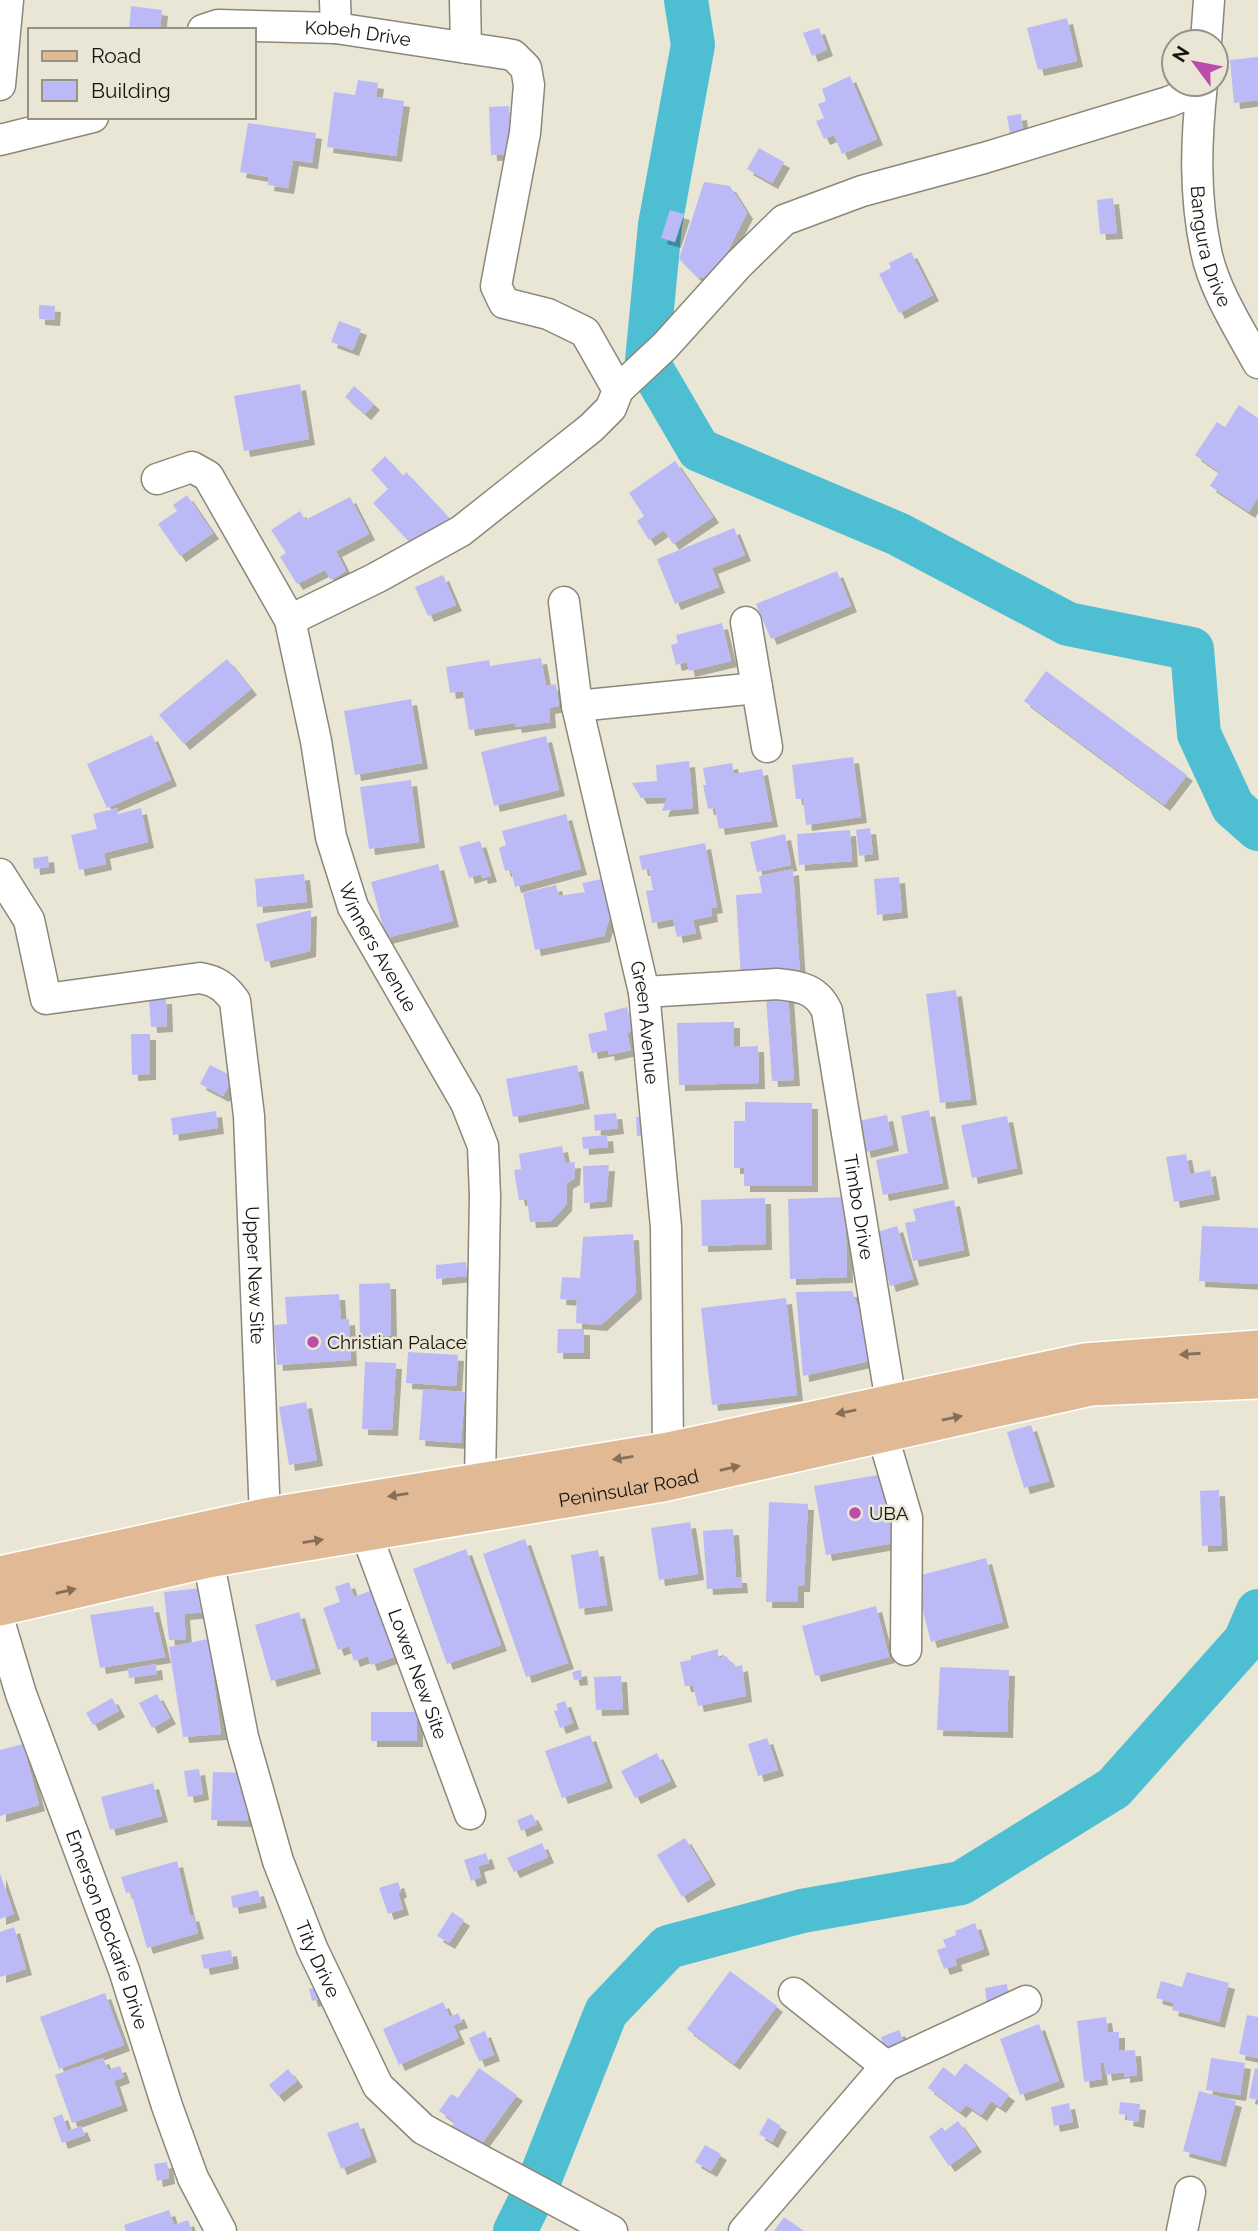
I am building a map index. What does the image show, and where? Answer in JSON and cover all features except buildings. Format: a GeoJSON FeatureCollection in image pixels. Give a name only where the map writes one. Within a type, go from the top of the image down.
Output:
{"type":"FeatureCollection","features":[{"type":"Feature","properties":{"kind":"main road","name":"Peninsular Road"},"geometry":{"type":"LineString","coordinates":[[0,1575],[482,1497],[663,1483],[1084,1362],[1258,1349]]}},
{"type":"Feature","properties":{"kind":"main road","name":"Peninsular Road"},"geometry":{"type":"LineString","coordinates":[[0,1607],[208,1559],[268,1532],[366,1533],[482,1497],[668,1451],[1091,1387],[1258,1380]]}},
{"type":"Feature","properties":{"kind":"street"},"geometry":{"type":"LineString","coordinates":[[0,85],[8,0]]}},
{"type":"Feature","properties":{"kind":"street"},"geometry":{"type":"LineString","coordinates":[[465,0],[466,48]]}},
{"type":"Feature","properties":{"kind":"street"},"geometry":{"type":"LineString","coordinates":[[1207,28],[1209,0]]}},
{"type":"Feature","properties":{"kind":"street","name":"Kobeh Drive"},"geometry":{"type":"LineString","coordinates":[[209,28],[336,14],[466,48],[513,55],[526,68],[529,85],[526,133],[496,286],[505,303],[548,314],[585,332],[626,383]]}},
{"type":"Feature","properties":{"kind":"street"},"geometry":{"type":"LineString","coordinates":[[290,620],[376,578],[461,531],[591,428],[611,408],[626,383],[665,346],[739,264],[784,220],[862,191],[984,158],[1173,98]]}},
{"type":"Feature","properties":{"kind":"street","name":"Bangura Drive"},"geometry":{"type":"LineString","coordinates":[[1200,98],[1196,180],[1206,253],[1225,301],[1258,363]]}},
{"type":"Feature","properties":{"kind":"street"},"geometry":{"type":"LineString","coordinates":[[0,140],[85,119]]}},
{"type":"Feature","properties":{"kind":"street","name":"Winners Avenue"},"geometry":{"type":"LineString","coordinates":[[157,479],[192,467],[208,476],[290,620],[316,741],[331,837],[353,906],[466,1103],[483,1146],[485,1196],[482,1497]]}},
{"type":"Feature","properties":{"kind":"street","name":"Green Avenue"},"geometry":{"type":"LineString","coordinates":[[565,602],[577,706],[644,992],[666,1227],[668,1451]]}},
{"type":"Feature","properties":{"kind":"street"},"geometry":{"type":"LineString","coordinates":[[746,622],[767,747]]}},
{"type":"Feature","properties":{"kind":"street"},"geometry":{"type":"LineString","coordinates":[[577,706],[757,688]]}},
{"type":"Feature","properties":{"kind":"street","name":"Upper New Site"},"geometry":{"type":"LineString","coordinates":[[0,874],[29,920],[46,999],[201,978],[225,987],[234,1001],[249,1116],[268,1532]]}},
{"type":"Feature","properties":{"kind":"street","name":"Timbo Drive"},"geometry":{"type":"LineString","coordinates":[[644,992],[798,985],[821,999],[827,1011],[887,1418],[907,1518],[906,1650]]}},
{"type":"Feature","properties":{"kind":"street","name":"Lower New Site"},"geometry":{"type":"LineString","coordinates":[[366,1533],[470,1814]]}},
{"type":"Feature","properties":{"kind":"street","name":"Tity Drive"},"geometry":{"type":"LineString","coordinates":[[208,1559],[243,1737],[278,1861],[312,1948],[378,2086],[423,2129],[612,2231]]}},
{"type":"Feature","properties":{"kind":"street","name":"Emerson Bockarie Drive"},"geometry":{"type":"LineString","coordinates":[[0,1624],[21,1694],[124,1970],[193,2178],[221,2231]]}},
{"type":"Feature","properties":{"kind":"street"},"geometry":{"type":"LineString","coordinates":[[794,1993],[886,2066]]}},
{"type":"Feature","properties":{"kind":"street"},"geometry":{"type":"LineString","coordinates":[[744,2231],[886,2066],[1026,2001]]}},
{"type":"Feature","properties":{"kind":"street"},"geometry":{"type":"LineString","coordinates":[[1182,2231],[1190,2192]]}},
{"type":"Feature","properties":{"kind":"waterway"},"geometry":{"type":"LineString","coordinates":[[686,0],[693,45],[660,225],[647,361],[699,450],[898,534],[1068,624],[1192,649],[1199,734],[1233,807],[1258,829]]}},
{"type":"Feature","properties":{"kind":"waterway"},"geometry":{"type":"LineString","coordinates":[[515,2231],[536,2189],[606,2012],[668,1947],[802,1911],[961,1883],[1114,1788],[1245,1641],[1258,1611]]}},
{"type":"Feature","properties":{"kind":"place","name":"Christian Palace"},"geometry":{"type":"Point","coordinates":[313,1342]}},
{"type":"Feature","properties":{"kind":"place","name":"UBA"},"geometry":{"type":"Point","coordinates":[855,1513]}}]}
